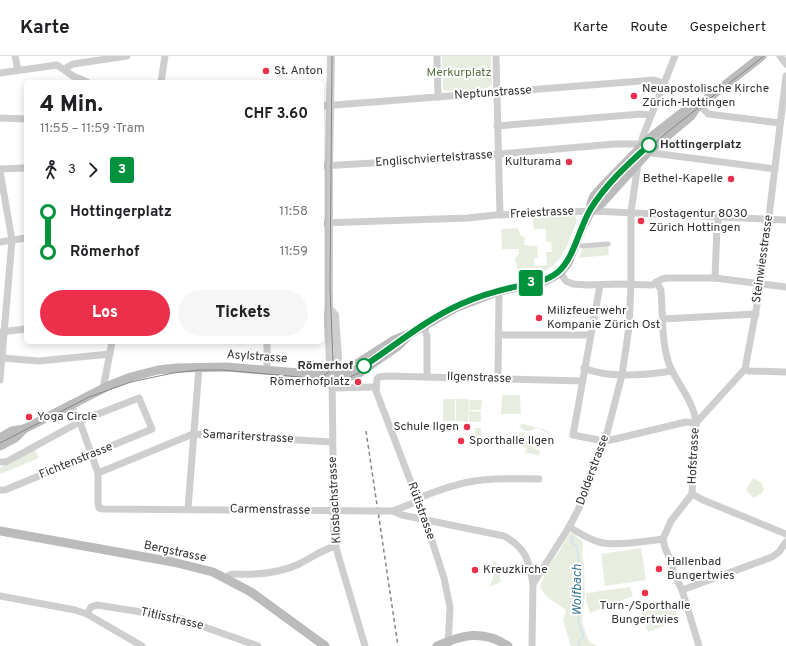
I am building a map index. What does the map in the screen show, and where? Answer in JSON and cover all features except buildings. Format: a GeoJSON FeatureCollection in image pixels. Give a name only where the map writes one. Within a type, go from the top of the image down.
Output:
{"type":"FeatureCollection","features":[{"type":"Feature","properties":{"kind":"main road"},"geometry":{"type":"LineString","coordinates":[[560,273],[568,262],[582,228],[591,211],[602,203],[650,150],[691,116],[699,106],[762,56]]}},
{"type":"Feature","properties":{"kind":"main road"},"geometry":{"type":"LineString","coordinates":[[591,211],[591,203],[594,196],[641,145],[683,112],[699,106]]}},
{"type":"Feature","properties":{"kind":"main road","name":"Asylstrasse"},"geometry":{"type":"LineString","coordinates":[[0,438],[12,432],[24,429],[70,404],[116,382],[144,374],[175,368],[227,367],[332,375],[356,365],[394,340],[410,334],[455,308],[499,291],[545,281],[560,273]]}},
{"type":"Feature","properties":{"kind":"main road","name":"Asylstrasse"},"geometry":{"type":"LineString","coordinates":[[0,446],[15,438],[24,429]]}},
{"type":"Feature","properties":{"kind":"main road","name":"Bergstrasse"},"geometry":{"type":"LineString","coordinates":[[0,531],[173,562],[203,569],[227,579],[258,597],[322,645]]}},
{"type":"Feature","properties":{"kind":"main road"},"geometry":{"type":"LineString","coordinates":[[437,646],[465,636],[474,635],[495,639],[508,646]]}},
{"type":"Feature","properties":{"kind":"street"},"geometry":{"type":"LineString","coordinates":[[15,56],[18,70]]}},
{"type":"Feature","properties":{"kind":"street"},"geometry":{"type":"LineString","coordinates":[[64,69],[73,64],[127,56]]}},
{"type":"Feature","properties":{"kind":"street"},"geometry":{"type":"LineString","coordinates":[[161,80],[165,56]]}},
{"type":"Feature","properties":{"kind":"street","name":"Klosbachstrasse"},"geometry":{"type":"LineString","coordinates":[[331,56],[326,106],[325,223],[329,308],[329,350],[332,375],[334,537],[365,646]]}},
{"type":"Feature","properties":{"kind":"street"},"geometry":{"type":"LineString","coordinates":[[437,56],[438,97]]}},
{"type":"Feature","properties":{"kind":"street"},"geometry":{"type":"LineString","coordinates":[[496,56],[500,215]]}},
{"type":"Feature","properties":{"kind":"street","name":"Dolderstrasse"},"geometry":{"type":"LineString","coordinates":[[533,584],[569,527],[588,488],[604,441],[622,375],[630,327],[631,212],[638,162],[641,145],[651,115],[674,56]]}},
{"type":"Feature","properties":{"kind":"street"},"geometry":{"type":"LineString","coordinates":[[780,56],[786,64]]}},
{"type":"Feature","properties":{"kind":"street"},"geometry":{"type":"LineString","coordinates":[[0,73],[57,65],[71,75],[82,80]]}},
{"type":"Feature","properties":{"kind":"street","name":"Steinwiesstrasse"},"geometry":{"type":"LineString","coordinates":[[745,369],[761,283],[782,121],[786,76]]}},
{"type":"Feature","properties":{"kind":"street","name":"Neptunstrasse"},"geometry":{"type":"LineString","coordinates":[[326,106],[654,80],[664,83]]}},
{"type":"Feature","properties":{"kind":"street"},"geometry":{"type":"LineString","coordinates":[[699,106],[708,114],[782,121]]}},
{"type":"Feature","properties":{"kind":"street"},"geometry":{"type":"LineString","coordinates":[[497,126],[641,114],[651,115]]}},
{"type":"Feature","properties":{"kind":"street"},"geometry":{"type":"LineString","coordinates":[[0,118],[24,119]]}},
{"type":"Feature","properties":{"kind":"street","name":"Englischviertelstrasse"},"geometry":{"type":"LineString","coordinates":[[325,166],[615,144],[641,145]]}},
{"type":"Feature","properties":{"kind":"street"},"geometry":{"type":"LineString","coordinates":[[650,150],[652,153],[775,169]]}},
{"type":"Feature","properties":{"kind":"street"},"geometry":{"type":"LineString","coordinates":[[0,380],[3,307],[12,240],[0,170],[24,168]]}},
{"type":"Feature","properties":{"kind":"street","name":"Freiestrasse"},"geometry":{"type":"LineString","coordinates":[[325,223],[468,218],[591,211],[620,211],[786,220]]}},
{"type":"Feature","properties":{"kind":"street"},"geometry":{"type":"LineString","coordinates":[[714,278],[719,216]]}},
{"type":"Feature","properties":{"kind":"street"},"geometry":{"type":"LineString","coordinates":[[0,242],[24,238]]}},
{"type":"Feature","properties":{"kind":"street"},"geometry":{"type":"LineString","coordinates":[[582,246],[608,244]]}},
{"type":"Feature","properties":{"kind":"street"},"geometry":{"type":"LineString","coordinates":[[560,273],[566,281],[573,284],[652,285],[662,279],[669,278],[714,278],[786,287]]}},
{"type":"Feature","properties":{"kind":"street","name":"Hofstrasse"},"geometry":{"type":"LineString","coordinates":[[656,282],[661,290],[665,349],[672,370],[695,412],[696,423],[692,494],[671,521],[663,539]]}},
{"type":"Feature","properties":{"kind":"street"},"geometry":{"type":"LineString","coordinates":[[600,285],[573,434],[575,436],[604,441],[615,440],[686,422],[696,423],[745,369],[786,372]]}},
{"type":"Feature","properties":{"kind":"street"},"geometry":{"type":"LineString","coordinates":[[498,379],[499,291]]}},
{"type":"Feature","properties":{"kind":"street"},"geometry":{"type":"LineString","coordinates":[[662,320],[756,314]]}},
{"type":"Feature","properties":{"kind":"street"},"geometry":{"type":"LineString","coordinates":[[424,325],[427,337],[427,377]]}},
{"type":"Feature","properties":{"kind":"street"},"geometry":{"type":"LineString","coordinates":[[2,332],[24,329]]}},
{"type":"Feature","properties":{"kind":"street"},"geometry":{"type":"LineString","coordinates":[[498,335],[590,335]]}},
{"type":"Feature","properties":{"kind":"street"},"geometry":{"type":"LineString","coordinates":[[103,389],[112,344]]}},
{"type":"Feature","properties":{"kind":"street"},"geometry":{"type":"LineString","coordinates":[[267,344],[267,369]]}},
{"type":"Feature","properties":{"kind":"street"},"geometry":{"type":"LineString","coordinates":[[2,358],[39,361],[110,354]]}},
{"type":"Feature","properties":{"kind":"street"},"geometry":{"type":"LineString","coordinates":[[188,509],[199,367]]}},
{"type":"Feature","properties":{"kind":"street"},"geometry":{"type":"LineString","coordinates":[[584,368],[622,375],[672,370]]}},
{"type":"Feature","properties":{"kind":"street","name":"Ilgenstrasse"},"geometry":{"type":"LineString","coordinates":[[377,379],[379,377],[388,376],[582,381]]}},
{"type":"Feature","properties":{"kind":"street","name":"Rütistrasse"},"geometry":{"type":"LineString","coordinates":[[377,379],[376,387],[425,519],[442,570],[448,594],[450,618],[448,643]]}},
{"type":"Feature","properties":{"kind":"street"},"geometry":{"type":"LineString","coordinates":[[332,388],[376,387]]}},
{"type":"Feature","properties":{"kind":"street","name":"Fichtenstrasse"},"geometry":{"type":"LineString","coordinates":[[0,490],[5,490],[150,430],[139,398],[97,414],[79,423]]}},
{"type":"Feature","properties":{"kind":"street"},"geometry":{"type":"LineString","coordinates":[[70,404],[92,454],[98,473]]}},
{"type":"Feature","properties":{"kind":"street"},"geometry":{"type":"LineString","coordinates":[[0,462],[6,462],[79,423]]}},
{"type":"Feature","properties":{"kind":"street","name":"Samariterstrasse"},"geometry":{"type":"LineString","coordinates":[[98,473],[193,434],[332,442]]}},
{"type":"Feature","properties":{"kind":"street","name":"Carmenstrasse"},"geometry":{"type":"LineString","coordinates":[[98,473],[98,503],[99,508],[104,509],[393,511],[402,515],[494,533],[504,536],[520,547],[528,559],[533,584]]}},
{"type":"Feature","properties":{"kind":"street"},"geometry":{"type":"LineString","coordinates":[[393,511],[438,490],[467,482],[482,480],[539,479]]}},
{"type":"Feature","properties":{"kind":"street"},"geometry":{"type":"LineString","coordinates":[[692,494],[703,500],[786,534]]}},
{"type":"Feature","properties":{"kind":"street"},"geometry":{"type":"LineString","coordinates":[[569,527],[592,540],[604,543],[617,544],[663,539],[665,548],[673,566],[673,572],[682,590],[699,645]]}},
{"type":"Feature","properties":{"kind":"street"},"geometry":{"type":"LineString","coordinates":[[682,590],[772,557],[779,552],[786,542]]}},
{"type":"Feature","properties":{"kind":"street"},"geometry":{"type":"LineString","coordinates":[[227,579],[229,574],[249,574],[281,570],[297,565],[336,546]]}},
{"type":"Feature","properties":{"kind":"street"},"geometry":{"type":"LineString","coordinates":[[532,646],[533,584]]}},
{"type":"Feature","properties":{"kind":"street"},"geometry":{"type":"LineString","coordinates":[[0,596],[75,610],[87,614],[142,646]]}},
{"type":"Feature","properties":{"kind":"street","name":"Titlisstrasse"},"geometry":{"type":"LineString","coordinates":[[87,614],[91,607],[97,605],[163,615],[192,622],[258,646]]}},
{"type":"Feature","properties":{"kind":"green space","name":"Merkurplatz"},"geometry":{"type":"Polygon","coordinates":[[[442,56],[491,56],[492,84],[488,88],[447,91],[443,89],[442,56]]]}},
{"type":"Feature","properties":{"kind":"green space"},"geometry":{"type":"Polygon","coordinates":[[[575,216],[577,221],[569,241],[561,257],[555,264],[539,274],[527,277],[523,275],[519,276],[515,258],[519,254],[519,249],[502,249],[501,229],[518,228],[521,236],[525,237],[524,245],[537,246],[538,258],[534,258],[535,266],[547,265],[546,252],[552,252],[551,242],[546,242],[546,229],[534,229],[532,217],[575,216]]]}},
{"type":"Feature","properties":{"kind":"green space"},"geometry":{"type":"Polygon","coordinates":[[[608,245],[609,255],[579,258],[583,247],[608,245]]]}},
{"type":"Feature","properties":{"kind":"green space"},"geometry":{"type":"Polygon","coordinates":[[[502,395],[520,395],[521,414],[501,414],[502,395]]]}},
{"type":"Feature","properties":{"kind":"green space"},"geometry":{"type":"Polygon","coordinates":[[[443,399],[455,399],[455,421],[443,421],[443,399]]]}},
{"type":"Feature","properties":{"kind":"green space"},"geometry":{"type":"Polygon","coordinates":[[[456,399],[469,399],[468,422],[456,421],[456,399]]]}},
{"type":"Feature","properties":{"kind":"green space"},"geometry":{"type":"Polygon","coordinates":[[[470,400],[482,400],[481,410],[469,410],[470,400]]]}},
{"type":"Feature","properties":{"kind":"green space"},"geometry":{"type":"Polygon","coordinates":[[[469,411],[481,412],[481,422],[469,422],[469,411]]]}},
{"type":"Feature","properties":{"kind":"green space"},"geometry":{"type":"Polygon","coordinates":[[[523,424],[549,431],[548,433],[536,428],[526,431],[521,428],[520,425],[523,424]]]}},
{"type":"Feature","properties":{"kind":"green space"},"geometry":{"type":"Polygon","coordinates":[[[475,428],[481,428],[481,440],[475,440],[475,428]]]}},
{"type":"Feature","properties":{"kind":"green space"},"geometry":{"type":"Polygon","coordinates":[[[522,432],[525,434],[521,440],[517,440],[516,443],[512,442],[515,434],[522,432]]]}},
{"type":"Feature","properties":{"kind":"green space"},"geometry":{"type":"Polygon","coordinates":[[[524,441],[534,441],[532,447],[540,451],[540,454],[527,453],[524,455],[527,449],[522,446],[524,441]]]}},
{"type":"Feature","properties":{"kind":"green space"},"geometry":{"type":"Polygon","coordinates":[[[35,449],[39,458],[0,474],[0,468],[35,449]]]}},
{"type":"Feature","properties":{"kind":"green space"},"geometry":{"type":"Polygon","coordinates":[[[753,478],[762,483],[764,490],[761,494],[753,498],[746,490],[753,478]]]}},
{"type":"Feature","properties":{"kind":"green space"},"geometry":{"type":"Polygon","coordinates":[[[572,533],[583,542],[582,553],[585,594],[582,622],[589,642],[597,646],[571,646],[563,621],[566,610],[548,598],[540,588],[546,570],[559,552],[569,534],[572,533]]]}},
{"type":"Feature","properties":{"kind":"green space"},"geometry":{"type":"Polygon","coordinates":[[[641,548],[646,580],[605,586],[601,554],[641,548]]]}},
{"type":"Feature","properties":{"kind":"green space"},"geometry":{"type":"Polygon","coordinates":[[[493,560],[496,562],[501,582],[489,587],[493,579],[493,560]]]}},
{"type":"Feature","properties":{"kind":"green space"},"geometry":{"type":"Polygon","coordinates":[[[630,587],[633,596],[590,613],[586,601],[586,593],[630,587]]]}},
{"type":"Feature","properties":{"kind":"green space"},"geometry":{"type":"Polygon","coordinates":[[[672,602],[679,620],[648,632],[641,612],[672,602]]]}},
{"type":"Feature","properties":{"kind":"waterway","name":"Wolfbach"},"geometry":{"type":"LineString","coordinates":[[572,536],[571,542],[577,546],[579,567],[577,595],[580,607],[578,622],[583,633],[583,638],[578,642],[580,646]]}},
{"type":"Feature","properties":{"kind":"tram line"},"geometry":{"type":"LineString","coordinates":[[317,378],[328,373],[333,362],[330,287],[332,56]]}},
{"type":"Feature","properties":{"kind":"tram line"},"geometry":{"type":"LineString","coordinates":[[0,443],[89,397],[131,382],[173,373],[199,370],[223,370],[332,380],[348,378],[361,372],[432,323],[462,307],[488,296],[545,283],[556,277],[564,270],[571,260],[592,211],[614,182],[665,134],[764,56]]}},
{"type":"Feature","properties":{"kind":"tram line","name":"3"},"geometry":{"type":"LineString","coordinates":[[364,366],[433,318],[461,304],[511,287],[541,281],[555,275],[563,268],[568,260],[583,222],[596,201],[612,181],[649,145]]}},
{"type":"Feature","properties":{"kind":"railway"},"geometry":{"type":"LineString","coordinates":[[366,431],[398,646]]}},
{"type":"Feature","properties":{"kind":"place","name":"St. Anton"},"geometry":{"type":"Point","coordinates":[266,71]}},
{"type":"Feature","properties":{"kind":"place","name":"Neuapostolische Kirche Zürich-Hottingen"},"geometry":{"type":"Point","coordinates":[634,96]}},
{"type":"Feature","properties":{"kind":"place","name":"Hottingerplatz"},"geometry":{"type":"Point","coordinates":[649,145]}},
{"type":"Feature","properties":{"kind":"place","name":"Kulturama"},"geometry":{"type":"Point","coordinates":[569,162]}},
{"type":"Feature","properties":{"kind":"place","name":"Bethel-Kapelle"},"geometry":{"type":"Point","coordinates":[731,179]}},
{"type":"Feature","properties":{"kind":"place","name":"Postagentur 8030 Zürich Hottingen"},"geometry":{"type":"Point","coordinates":[641,221]}},
{"type":"Feature","properties":{"kind":"place","name":"Milizfeuerwehr Kompanie Zürich Ost"},"geometry":{"type":"Point","coordinates":[539,318]}},
{"type":"Feature","properties":{"kind":"place","name":"Römerhof"},"geometry":{"type":"Point","coordinates":[364,366]}},
{"type":"Feature","properties":{"kind":"place","name":"Römerhofplatz"},"geometry":{"type":"Point","coordinates":[358,382]}},
{"type":"Feature","properties":{"kind":"place","name":"Yoga Circle"},"geometry":{"type":"Point","coordinates":[29,417]}},
{"type":"Feature","properties":{"kind":"place","name":"Schule Ilgen"},"geometry":{"type":"Point","coordinates":[467,427]}},
{"type":"Feature","properties":{"kind":"place","name":"Sporthalle Ilgen"},"geometry":{"type":"Point","coordinates":[461,441]}},
{"type":"Feature","properties":{"kind":"place","name":"Hallenbad Bungertwies"},"geometry":{"type":"Point","coordinates":[659,569]}},
{"type":"Feature","properties":{"kind":"place","name":"Kreuzkirche"},"geometry":{"type":"Point","coordinates":[475,570]}},
{"type":"Feature","properties":{"kind":"place","name":"Turn-/Sporthalle Bungertwies"},"geometry":{"type":"Point","coordinates":[645,593]}}]}
